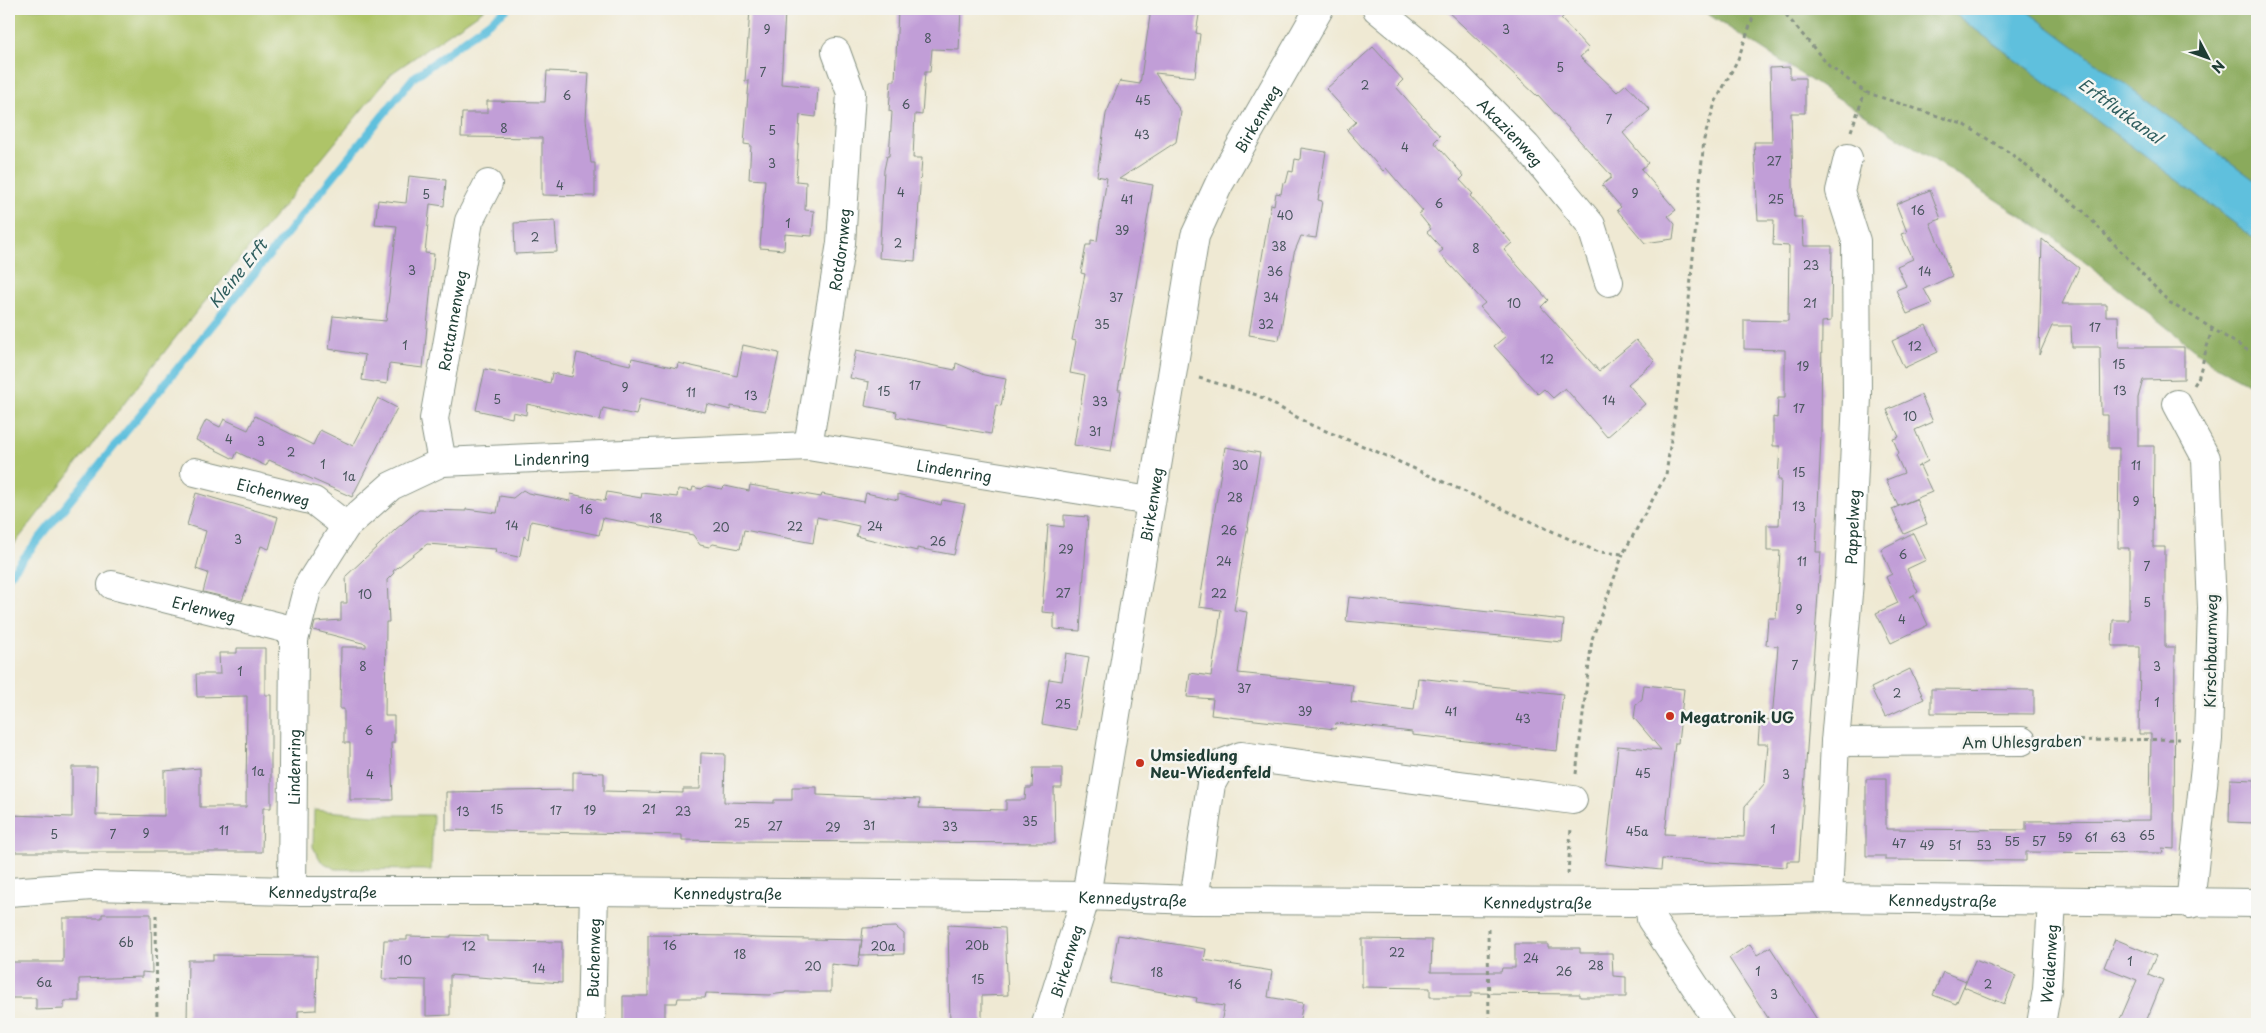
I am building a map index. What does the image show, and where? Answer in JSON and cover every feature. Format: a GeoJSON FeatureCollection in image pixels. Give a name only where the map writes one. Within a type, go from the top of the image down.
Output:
{"type":"FeatureCollection","features":[{"type":"Feature","properties":{"kind":"street","name":"Birkenweg"},"geometry":{"type":"LineString","coordinates":[[1046,1024],[1086,896],[1195,236],[1219,184],[1319,9]]}},
{"type":"Feature","properties":{"kind":"street","name":"Akazienweg"},"geometry":{"type":"LineString","coordinates":[[1377,9],[1452,71],[1526,146],[1592,225],[1609,282]]}},
{"type":"Feature","properties":{"kind":"street","name":"Rotdornweg"},"geometry":{"type":"LineString","coordinates":[[808,446],[841,243],[851,93],[836,52]]}},
{"type":"Feature","properties":{"kind":"street","name":"Pappelweg"},"geometry":{"type":"LineString","coordinates":[[1828,898],[1835,742],[1849,582],[1857,397],[1856,241],[1840,191],[1848,158]]}},
{"type":"Feature","properties":{"kind":"street","name":"Rottannenweg"},"geometry":{"type":"LineString","coordinates":[[442,462],[434,419],[469,221],[488,184]]}},
{"type":"Feature","properties":{"kind":"street","name":"Kirschbaumweg"},"geometry":{"type":"LineString","coordinates":[[2178,404],[2206,458],[2212,608],[2208,739],[2190,904]]}},
{"type":"Feature","properties":{"kind":"street","name":"Lindenring"},"geometry":{"type":"LineString","coordinates":[[292,891],[294,640],[308,586],[346,526],[391,486],[442,462],[808,446],[1150,501]]}},
{"type":"Feature","properties":{"kind":"street","name":"Eichenweg"},"geometry":{"type":"LineString","coordinates":[[195,472],[314,501],[346,526]]}},
{"type":"Feature","properties":{"kind":"street","name":"Erlenweg"},"geometry":{"type":"LineString","coordinates":[[112,585],[296,631]]}},
{"type":"Feature","properties":{"kind":"street","name":"Am Uhlesgraben"},"geometry":{"type":"LineString","coordinates":[[1835,742],[2022,742]]}},
{"type":"Feature","properties":{"kind":"street"},"geometry":{"type":"LineString","coordinates":[[1194,900],[1211,784],[1224,763],[1241,756],[1573,800]]}},
{"type":"Feature","properties":{"kind":"street","name":"Kennedystraße"},"geometry":{"type":"LineString","coordinates":[[9,892],[92,886],[292,891],[594,891],[1086,896],[1194,900],[1650,902],[1828,898],[2190,904],[2257,903]]}},
{"type":"Feature","properties":{"kind":"street","name":"Buchenweg"},"geometry":{"type":"LineString","coordinates":[[591,1024],[594,891]]}},
{"type":"Feature","properties":{"kind":"street","name":"Weidenweg"},"geometry":{"type":"LineString","coordinates":[[2041,1024],[2047,990],[2052,901]]}},
{"type":"Feature","properties":{"kind":"street"},"geometry":{"type":"LineString","coordinates":[[1650,902],[1651,919],[1720,1024]]}},
{"type":"Feature","properties":{"kind":"path"},"geometry":{"type":"LineString","coordinates":[[1566,901],[1573,800],[1592,640],[1623,554],[1666,475],[1686,332],[1704,139],[1715,103],[1738,59],[1756,9]]}},
{"type":"Feature","properties":{"kind":"path"},"geometry":{"type":"LineString","coordinates":[[1781,9],[1829,66],[1865,92],[1965,125],[2010,153],[2083,211],[2169,302],[2257,356]]}},
{"type":"Feature","properties":{"kind":"path"},"geometry":{"type":"LineString","coordinates":[[1848,158],[1851,130],[1865,92]]}},
{"type":"Feature","properties":{"kind":"path"},"geometry":{"type":"LineString","coordinates":[[2198,379],[2212,329]]}},
{"type":"Feature","properties":{"kind":"path"},"geometry":{"type":"LineString","coordinates":[[1171,376],[1198,378],[1258,395],[1311,425],[1373,450],[1598,552],[1623,554]]}},
{"type":"Feature","properties":{"kind":"path","name":"Am Uhlesgraben"},"geometry":{"type":"LineString","coordinates":[[2022,742],[2208,739]]}},
{"type":"Feature","properties":{"kind":"path"},"geometry":{"type":"LineString","coordinates":[[156,888],[157,1024]]}},
{"type":"Feature","properties":{"kind":"path"},"geometry":{"type":"LineString","coordinates":[[1487,901],[1489,1024]]}},
{"type":"Feature","properties":{"kind":"green space"},"geometry":{"type":"Polygon","coordinates":[[[9,9],[485,9],[392,73],[180,332],[9,551],[9,9]]]}},
{"type":"Feature","properties":{"kind":"green space"},"geometry":{"type":"Polygon","coordinates":[[[1700,9],[1948,9],[2257,240],[2257,388],[2214,365],[2052,236],[1700,9]]]}},
{"type":"Feature","properties":{"kind":"green space"},"geometry":{"type":"Polygon","coordinates":[[[2024,9],[2257,9],[2257,182],[2024,9]]]}},
{"type":"Feature","properties":{"kind":"green space"},"geometry":{"type":"Polygon","coordinates":[[[314,810],[374,815],[433,815],[431,870],[335,869],[321,861],[313,847],[314,810]]]}},
{"type":"Feature","properties":{"kind":"water","name":"Erftflutkanal"},"geometry":{"type":"Polygon","coordinates":[[[1948,9],[2024,9],[2257,182],[2257,240],[1948,9]]]}},
{"type":"Feature","properties":{"kind":"building"},"geometry":{"type":"Polygon","coordinates":[[[750,9],[774,9],[774,11],[785,12],[781,84],[818,87],[816,117],[800,115],[796,181],[806,182],[805,210],[814,211],[812,236],[785,234],[784,250],[760,248],[765,180],[749,179],[751,145],[744,144],[749,81],[745,81],[750,9]]]}},
{"type":"Feature","properties":{"kind":"building"},"geometry":{"type":"Polygon","coordinates":[[[898,9],[961,9],[959,50],[932,49],[930,72],[925,72],[922,115],[915,114],[913,158],[922,158],[915,261],[879,258],[884,170],[887,156],[889,156],[892,112],[889,111],[891,81],[895,81],[898,9]]]}},
{"type":"Feature","properties":{"kind":"building"},"geometry":{"type":"Polygon","coordinates":[[[1151,9],[1200,9],[1196,33],[1200,34],[1195,77],[1155,73],[1181,112],[1176,142],[1119,179],[1153,185],[1118,390],[1121,390],[1111,451],[1074,445],[1085,376],[1070,373],[1076,341],[1072,340],[1085,274],[1081,273],[1086,245],[1091,245],[1091,240],[1097,241],[1107,178],[1097,176],[1106,114],[1120,81],[1140,84],[1151,9]]]}},
{"type":"Feature","properties":{"kind":"building"},"geometry":{"type":"Polygon","coordinates":[[[1445,9],[1570,9],[1561,19],[1589,49],[1580,57],[1617,92],[1626,84],[1650,110],[1623,133],[1648,163],[1641,169],[1676,210],[1668,216],[1675,224],[1673,239],[1645,243],[1617,210],[1621,207],[1602,185],[1611,178],[1611,175],[1538,95],[1445,9]]]}},
{"type":"Feature","properties":{"kind":"building"},"geometry":{"type":"Polygon","coordinates":[[[1373,47],[1403,80],[1396,87],[1440,136],[1434,142],[1464,176],[1460,180],[1473,194],[1470,196],[1512,243],[1504,250],[1548,300],[1541,307],[1599,371],[1636,340],[1655,361],[1628,384],[1645,404],[1607,437],[1565,388],[1553,398],[1544,389],[1538,394],[1494,346],[1506,336],[1480,307],[1485,303],[1439,253],[1443,250],[1427,232],[1431,229],[1419,214],[1423,211],[1386,168],[1383,171],[1347,130],[1356,122],[1326,89],[1373,47]]]}},
{"type":"Feature","properties":{"kind":"building"},"geometry":{"type":"Polygon","coordinates":[[[1790,67],[1790,78],[1805,78],[1805,113],[1791,113],[1794,217],[1802,217],[1804,246],[1832,246],[1831,321],[1822,322],[1821,438],[1816,552],[1821,552],[1799,861],[1787,861],[1787,867],[1662,859],[1661,870],[1605,864],[1618,746],[1661,750],[1634,718],[1636,704],[1642,699],[1644,685],[1684,689],[1678,743],[1675,743],[1665,834],[1744,837],[1745,806],[1765,783],[1768,744],[1758,744],[1760,719],[1772,720],[1778,646],[1766,645],[1768,618],[1776,618],[1780,551],[1767,551],[1767,525],[1779,525],[1781,480],[1778,480],[1780,446],[1773,446],[1773,417],[1777,418],[1778,398],[1785,398],[1785,350],[1744,349],[1744,320],[1788,321],[1789,246],[1773,245],[1774,220],[1758,220],[1754,142],[1772,142],[1770,68],[1790,67]]]}},
{"type":"Feature","properties":{"kind":"building"},"geometry":{"type":"Polygon","coordinates":[[[547,71],[589,73],[586,119],[591,163],[595,163],[595,196],[542,195],[542,138],[461,137],[462,113],[487,113],[487,101],[545,102],[547,71]]]}},
{"type":"Feature","properties":{"kind":"building"},"geometry":{"type":"Polygon","coordinates":[[[1301,148],[1326,152],[1318,200],[1322,201],[1316,238],[1301,236],[1294,253],[1279,340],[1249,335],[1271,204],[1274,205],[1276,193],[1281,194],[1283,182],[1286,183],[1289,171],[1293,172],[1295,159],[1300,160],[1301,148]]]}},
{"type":"Feature","properties":{"kind":"building"},"geometry":{"type":"Polygon","coordinates":[[[409,176],[446,180],[444,206],[430,204],[425,253],[434,254],[423,368],[389,364],[387,384],[362,380],[365,355],[329,349],[333,316],[386,321],[397,226],[375,224],[378,200],[406,203],[409,176]]]}},
{"type":"Feature","properties":{"kind":"building"},"geometry":{"type":"Polygon","coordinates":[[[1930,190],[1941,219],[1930,223],[1952,276],[1924,289],[1932,304],[1907,314],[1896,290],[1906,286],[1897,266],[1913,259],[1901,234],[1907,232],[1896,204],[1930,190]]]}},
{"type":"Feature","properties":{"kind":"building"},"geometry":{"type":"Polygon","coordinates":[[[555,221],[557,252],[515,254],[514,223],[555,221]]]}},
{"type":"Feature","properties":{"kind":"building"},"geometry":{"type":"Polygon","coordinates":[[[2042,239],[2079,268],[2062,304],[2106,304],[2106,316],[2118,316],[2119,347],[2184,347],[2184,379],[2143,380],[2138,398],[2138,446],[2154,446],[2153,547],[2165,547],[2165,647],[2175,647],[2174,849],[2162,848],[2163,853],[2026,852],[2026,861],[1885,860],[1885,856],[1866,856],[1866,779],[1886,779],[1886,829],[2026,830],[2026,821],[2150,820],[2151,734],[2139,734],[2140,646],[2112,646],[2113,620],[2129,620],[2129,548],[2118,548],[2119,448],[2108,448],[2108,415],[2101,415],[2100,347],[2072,347],[2071,326],[2052,326],[2039,355],[2042,239]]]}},
{"type":"Feature","properties":{"kind":"building"},"geometry":{"type":"Polygon","coordinates":[[[1926,325],[1938,352],[1904,368],[1892,341],[1926,325]]]}},
{"type":"Feature","properties":{"kind":"building"},"geometry":{"type":"Polygon","coordinates":[[[743,345],[779,353],[766,411],[731,406],[731,410],[707,404],[705,412],[640,398],[636,415],[603,408],[600,420],[527,404],[526,415],[513,412],[512,418],[476,410],[485,369],[550,383],[552,373],[572,377],[577,353],[630,365],[632,358],[677,368],[678,363],[737,376],[743,345]]]}},
{"type":"Feature","properties":{"kind":"building"},"geometry":{"type":"Polygon","coordinates":[[[856,350],[955,370],[956,363],[984,375],[1006,379],[1001,406],[996,405],[991,434],[896,417],[897,412],[865,406],[869,382],[850,378],[856,350]]]}},
{"type":"Feature","properties":{"kind":"building"},"geometry":{"type":"Polygon","coordinates":[[[1921,395],[1933,422],[1915,430],[1928,461],[1917,467],[1920,466],[1932,492],[1898,506],[1886,480],[1904,473],[1896,455],[1899,453],[1893,439],[1899,437],[1887,410],[1921,395]]]}},
{"type":"Feature","properties":{"kind":"building"},"geometry":{"type":"Polygon","coordinates":[[[378,398],[397,408],[352,497],[269,460],[266,466],[237,452],[234,459],[196,440],[206,420],[220,427],[224,419],[248,430],[255,416],[313,445],[320,430],[353,446],[378,398]]]}},
{"type":"Feature","properties":{"kind":"building"},"geometry":{"type":"Polygon","coordinates":[[[1225,447],[1260,453],[1234,610],[1247,612],[1238,673],[1353,685],[1351,702],[1414,710],[1418,678],[1563,694],[1557,751],[1412,735],[1412,732],[1336,723],[1335,729],[1211,715],[1213,699],[1187,697],[1190,673],[1211,676],[1218,634],[1221,610],[1199,607],[1225,447]]]}},
{"type":"Feature","properties":{"kind":"building"},"geometry":{"type":"Polygon","coordinates":[[[750,485],[821,497],[822,494],[864,502],[866,493],[898,500],[898,494],[941,505],[942,500],[965,504],[954,555],[917,548],[917,551],[856,536],[859,526],[817,517],[813,543],[744,530],[740,549],[713,544],[709,547],[700,545],[693,535],[603,518],[599,535],[531,521],[528,539],[524,536],[518,557],[495,552],[496,549],[427,544],[393,571],[394,573],[387,580],[389,622],[386,622],[385,716],[394,716],[394,743],[391,743],[393,800],[350,800],[350,743],[344,743],[344,709],[340,709],[341,647],[366,647],[366,644],[313,630],[315,622],[341,620],[341,603],[347,603],[346,576],[419,510],[466,511],[466,509],[497,513],[500,496],[513,498],[523,490],[528,493],[570,501],[571,494],[605,501],[607,492],[641,498],[642,493],[677,497],[678,489],[692,491],[693,487],[701,489],[706,486],[722,489],[725,486],[749,491],[750,485]]]}},
{"type":"Feature","properties":{"kind":"building"},"geometry":{"type":"Polygon","coordinates":[[[196,493],[278,517],[269,549],[261,546],[242,601],[203,592],[208,573],[196,569],[206,531],[187,525],[196,493]]]}},
{"type":"Feature","properties":{"kind":"building"},"geometry":{"type":"Polygon","coordinates":[[[1916,499],[1927,524],[1904,534],[1892,509],[1916,499]]]}},
{"type":"Feature","properties":{"kind":"building"},"geometry":{"type":"Polygon","coordinates":[[[1064,515],[1088,517],[1080,631],[1054,629],[1054,613],[1042,612],[1048,525],[1064,527],[1064,515]]]}},
{"type":"Feature","properties":{"kind":"building"},"geometry":{"type":"Polygon","coordinates":[[[1913,533],[1926,560],[1907,569],[1918,592],[1910,597],[1914,595],[1928,625],[1891,643],[1876,613],[1898,603],[1886,577],[1892,574],[1881,549],[1913,533]]]}},
{"type":"Feature","properties":{"kind":"building"},"geometry":{"type":"Polygon","coordinates":[[[1349,597],[1564,620],[1562,642],[1346,621],[1349,597]]]}},
{"type":"Feature","properties":{"kind":"building"},"geometry":{"type":"Polygon","coordinates":[[[237,648],[265,648],[265,695],[271,695],[271,808],[263,808],[262,852],[9,852],[9,815],[72,817],[72,767],[97,767],[96,815],[164,816],[164,771],[200,768],[200,807],[246,807],[247,696],[197,697],[196,674],[220,674],[219,653],[237,653],[237,648]]]}},
{"type":"Feature","properties":{"kind":"building"},"geometry":{"type":"Polygon","coordinates":[[[1066,653],[1089,657],[1077,730],[1042,724],[1049,679],[1062,681],[1066,653]]]}},
{"type":"Feature","properties":{"kind":"building"},"geometry":{"type":"Polygon","coordinates":[[[1910,669],[1924,699],[1885,717],[1871,688],[1910,669]]]}},
{"type":"Feature","properties":{"kind":"building"},"geometry":{"type":"Polygon","coordinates":[[[1931,689],[2034,690],[2034,714],[1931,713],[1931,689]]]}},
{"type":"Feature","properties":{"kind":"building"},"geometry":{"type":"Polygon","coordinates":[[[701,753],[725,754],[724,802],[774,803],[774,800],[792,800],[792,787],[817,787],[817,795],[920,799],[919,808],[1006,810],[1006,800],[1025,800],[1026,788],[1032,788],[1033,768],[1062,768],[1062,788],[1054,788],[1055,843],[682,840],[682,835],[446,830],[446,792],[573,790],[573,772],[604,773],[604,791],[683,793],[683,789],[700,789],[701,753]]]}},
{"type":"Feature","properties":{"kind":"building"},"geometry":{"type":"Polygon","coordinates":[[[2230,779],[2255,780],[2255,823],[2229,822],[2230,779]]]}},
{"type":"Feature","properties":{"kind":"building"},"geometry":{"type":"Polygon","coordinates":[[[102,914],[151,914],[152,973],[142,972],[142,977],[79,979],[79,1001],[64,1001],[64,1009],[36,1010],[36,998],[9,998],[9,962],[63,962],[63,918],[102,918],[102,914]]]}},
{"type":"Feature","properties":{"kind":"building"},"geometry":{"type":"Polygon","coordinates":[[[948,925],[1005,928],[1008,995],[982,996],[982,1024],[950,1024],[948,925]]]}},
{"type":"Feature","properties":{"kind":"building"},"geometry":{"type":"Polygon","coordinates":[[[896,927],[904,934],[904,954],[860,955],[863,928],[896,927]]]}},
{"type":"Feature","properties":{"kind":"building"},"geometry":{"type":"Polygon","coordinates":[[[451,935],[487,936],[487,941],[562,942],[562,983],[450,975],[450,1015],[426,1016],[426,980],[382,979],[384,940],[407,940],[407,936],[451,937],[451,935]]]}},
{"type":"Feature","properties":{"kind":"building"},"geometry":{"type":"Polygon","coordinates":[[[648,935],[862,940],[858,967],[831,964],[831,992],[785,992],[769,995],[706,993],[705,998],[678,998],[677,1003],[665,1003],[665,1024],[623,1024],[623,996],[648,996],[648,935]]]}},
{"type":"Feature","properties":{"kind":"building"},"geometry":{"type":"Polygon","coordinates":[[[1118,935],[1206,949],[1204,960],[1272,971],[1268,997],[1303,1003],[1299,1024],[1221,1024],[1224,1006],[1196,1002],[1197,998],[1110,983],[1118,935]]]}},
{"type":"Feature","properties":{"kind":"building"},"geometry":{"type":"Polygon","coordinates":[[[1362,939],[1432,940],[1431,972],[1501,972],[1502,968],[1515,968],[1515,944],[1548,944],[1548,948],[1580,948],[1580,953],[1612,953],[1613,976],[1626,977],[1626,997],[1580,997],[1580,994],[1471,993],[1471,997],[1430,997],[1430,988],[1362,987],[1362,939]]]}},
{"type":"Feature","properties":{"kind":"building"},"geometry":{"type":"Polygon","coordinates":[[[2115,939],[2156,956],[2148,974],[2163,980],[2145,1024],[2118,1024],[2137,980],[2104,967],[2115,939]]]}},
{"type":"Feature","properties":{"kind":"building"},"geometry":{"type":"Polygon","coordinates":[[[1750,944],[1757,955],[1770,947],[1820,1024],[1772,1024],[1729,958],[1750,944]]]}},
{"type":"Feature","properties":{"kind":"building"},"geometry":{"type":"Polygon","coordinates":[[[213,955],[317,956],[316,1010],[298,1011],[298,1024],[187,1024],[188,960],[213,960],[213,955]]]}},
{"type":"Feature","properties":{"kind":"building"},"geometry":{"type":"Polygon","coordinates":[[[1975,960],[2016,976],[2004,1004],[1964,987],[1975,960]]]}},
{"type":"Feature","properties":{"kind":"building"},"geometry":{"type":"Polygon","coordinates":[[[1943,972],[1966,981],[1956,1004],[1933,995],[1943,972]]]}},
{"type":"Feature","properties":{"kind":"waterway","name":"Kleine Erft"},"geometry":{"type":"LineString","coordinates":[[9,576],[413,78],[507,9]]}},
{"type":"Feature","properties":{"kind":"place","name":"Megatronik UG"},"geometry":{"type":"Point","coordinates":[1670,716]}},
{"type":"Feature","properties":{"kind":"place","name":"Umsiedlung Neu-Wiedenfeld"},"geometry":{"type":"Point","coordinates":[1140,763]}}]}
